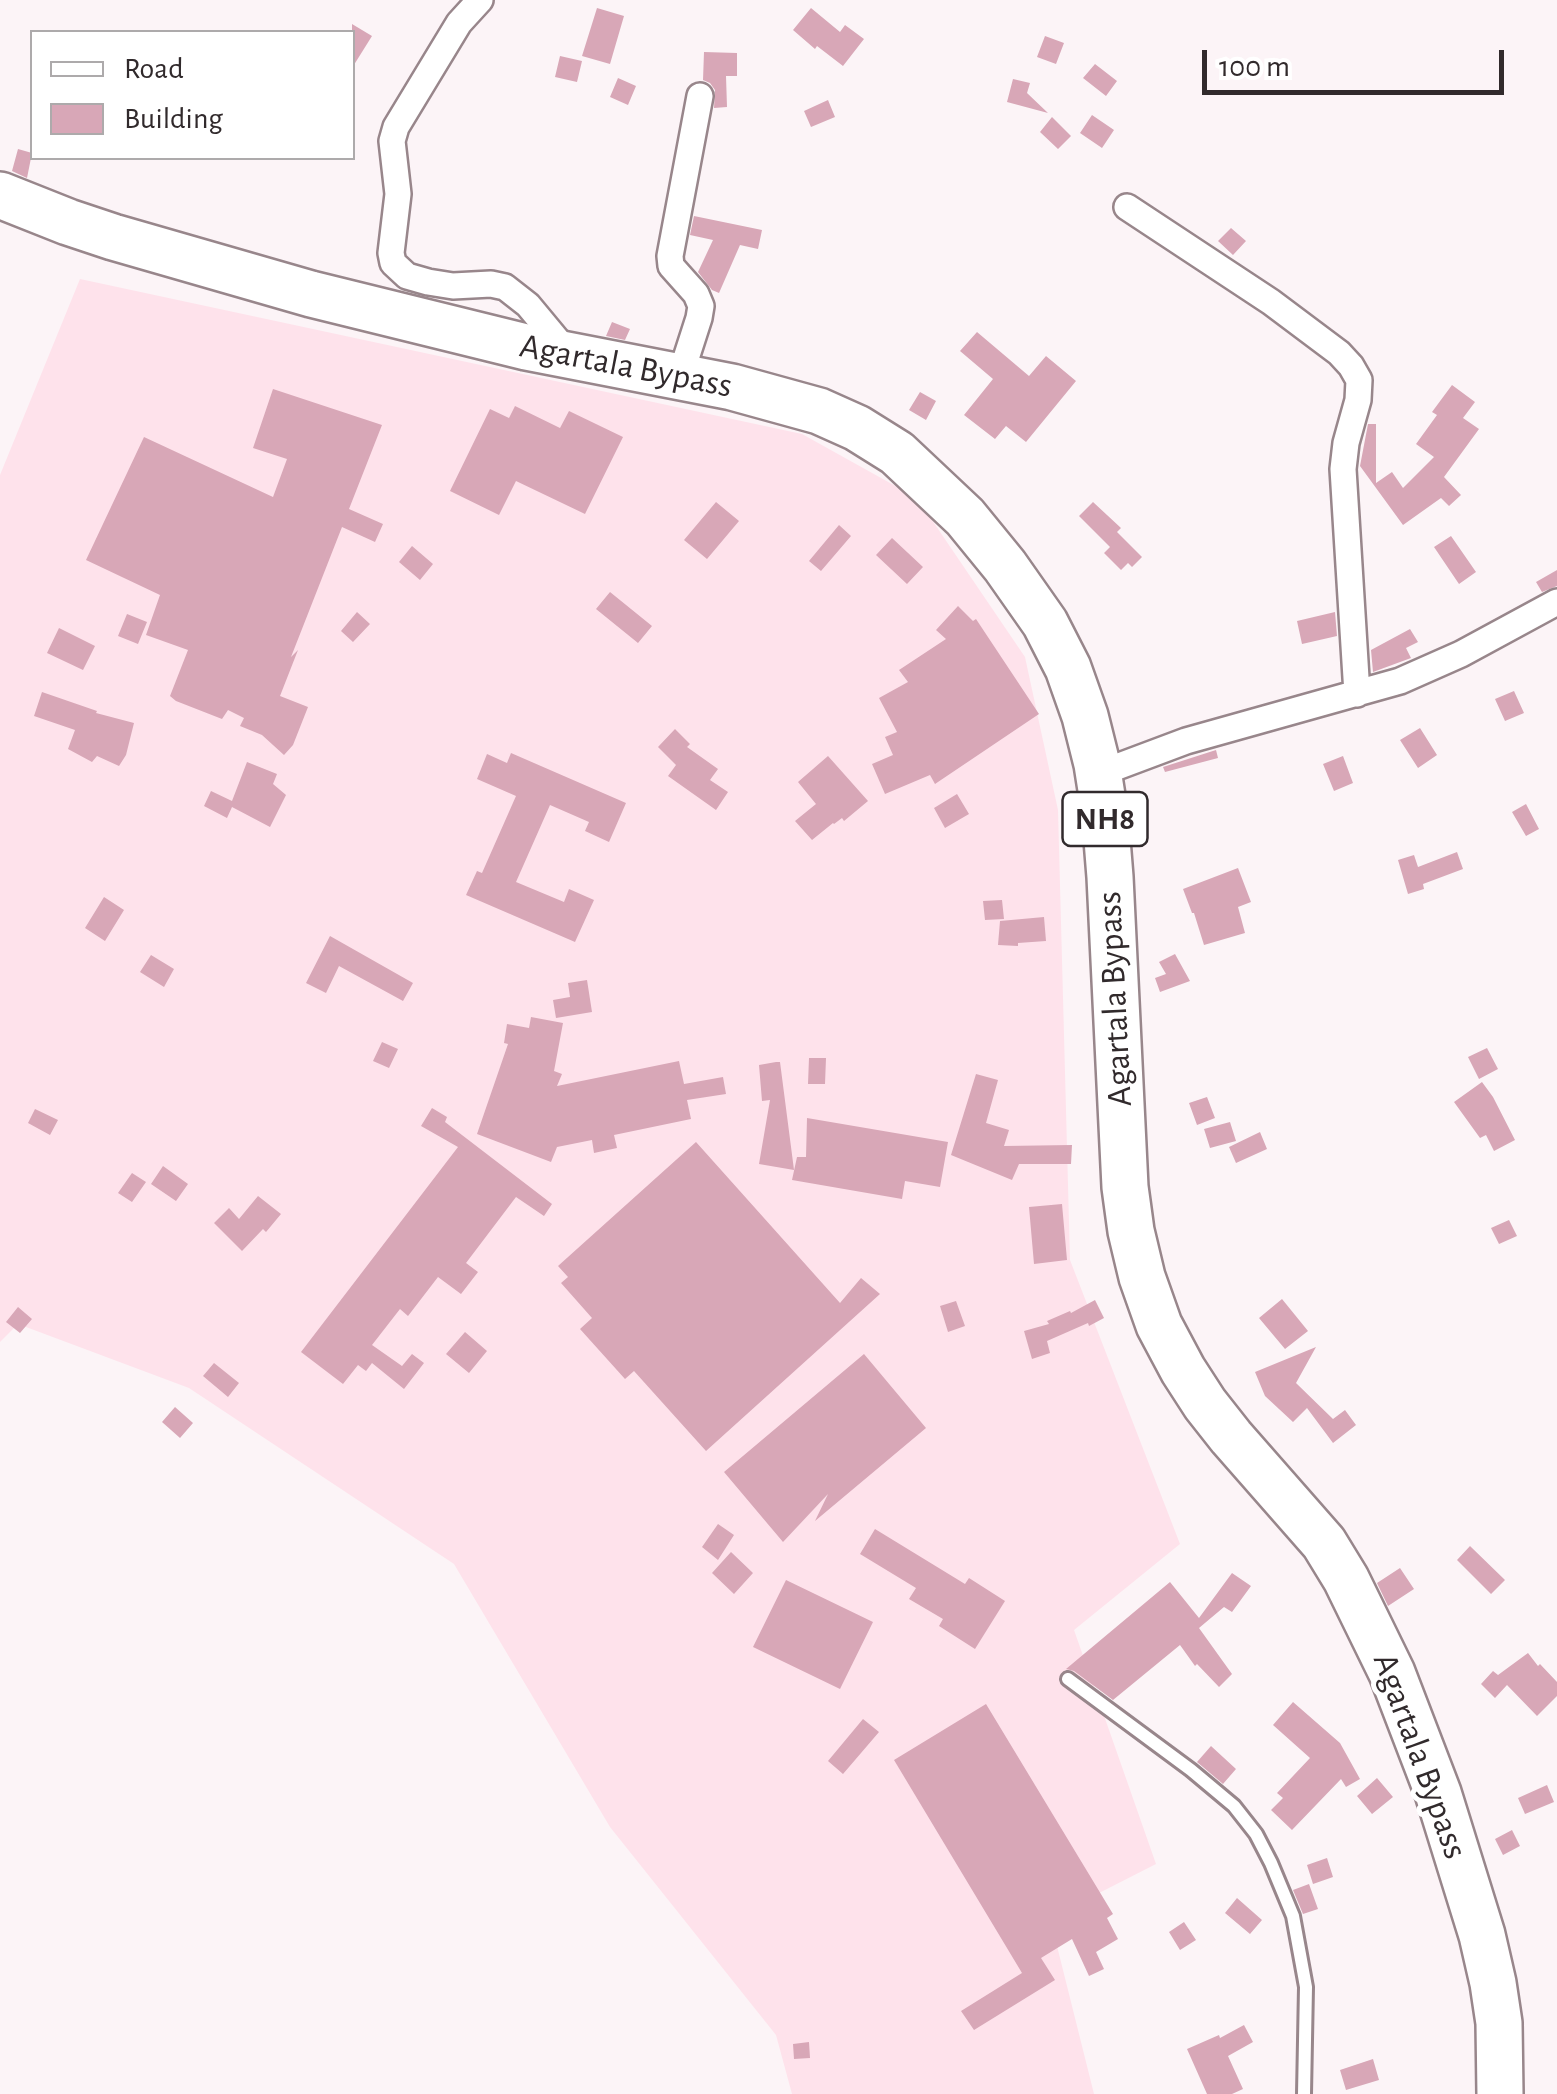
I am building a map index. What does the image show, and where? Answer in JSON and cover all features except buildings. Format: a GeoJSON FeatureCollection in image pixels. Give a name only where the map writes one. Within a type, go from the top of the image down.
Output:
{"type":"FeatureCollection","features":[{"type":"Feature","properties":{"kind":"highway","name":"Agartala Bypass"},"geometry":{"type":"LineString","coordinates":[[0,195],[113,237],[311,294],[526,347],[732,387],[818,412],[858,428],[925,477],[1005,566],[1045,623],[1068,668],[1098,774],[1112,908],[1124,1186],[1142,1277],[1159,1324],[1205,1404],[1324,1543],[1392,1673],[1438,1794],[1482,1935],[1498,2023],[1500,2094]]}},
{"type":"Feature","properties":{"kind":"street"},"geometry":{"type":"LineString","coordinates":[[480,0],[459,24],[396,128],[392,141],[398,194],[393,263],[407,276],[428,282],[505,287],[528,305],[570,356]]}},
{"type":"Feature","properties":{"kind":"street"},"geometry":{"type":"LineString","coordinates":[[680,377],[701,306],[696,294],[671,266],[670,256],[700,96]]}},
{"type":"Feature","properties":{"kind":"street"},"geometry":{"type":"LineString","coordinates":[[1128,206],[1339,353],[1358,380],[1358,400],[1343,469],[1357,694]]}},
{"type":"Feature","properties":{"kind":"street"},"geometry":{"type":"LineString","coordinates":[[1098,774],[1186,741],[1400,680],[1461,654],[1557,602]]}},
{"type":"Feature","properties":{"kind":"lane"},"geometry":{"type":"LineString","coordinates":[[1068,1679],[1191,1770],[1234,1806],[1256,1834],[1293,1916],[1306,1987],[1304,2094]]}},
{"type":"Feature","properties":{"kind":"shaded area"},"geometry":{"type":"Polygon","coordinates":[[[80,279],[802,434],[917,498],[1025,657],[1058,810],[1070,1260],[1180,1544],[1074,1630],[1156,1864],[1050,1918],[1094,2094],[792,2094],[776,2035],[610,1827],[454,1564],[189,1388],[18,1324],[0,1342],[0,475],[80,279]]]}}]}
